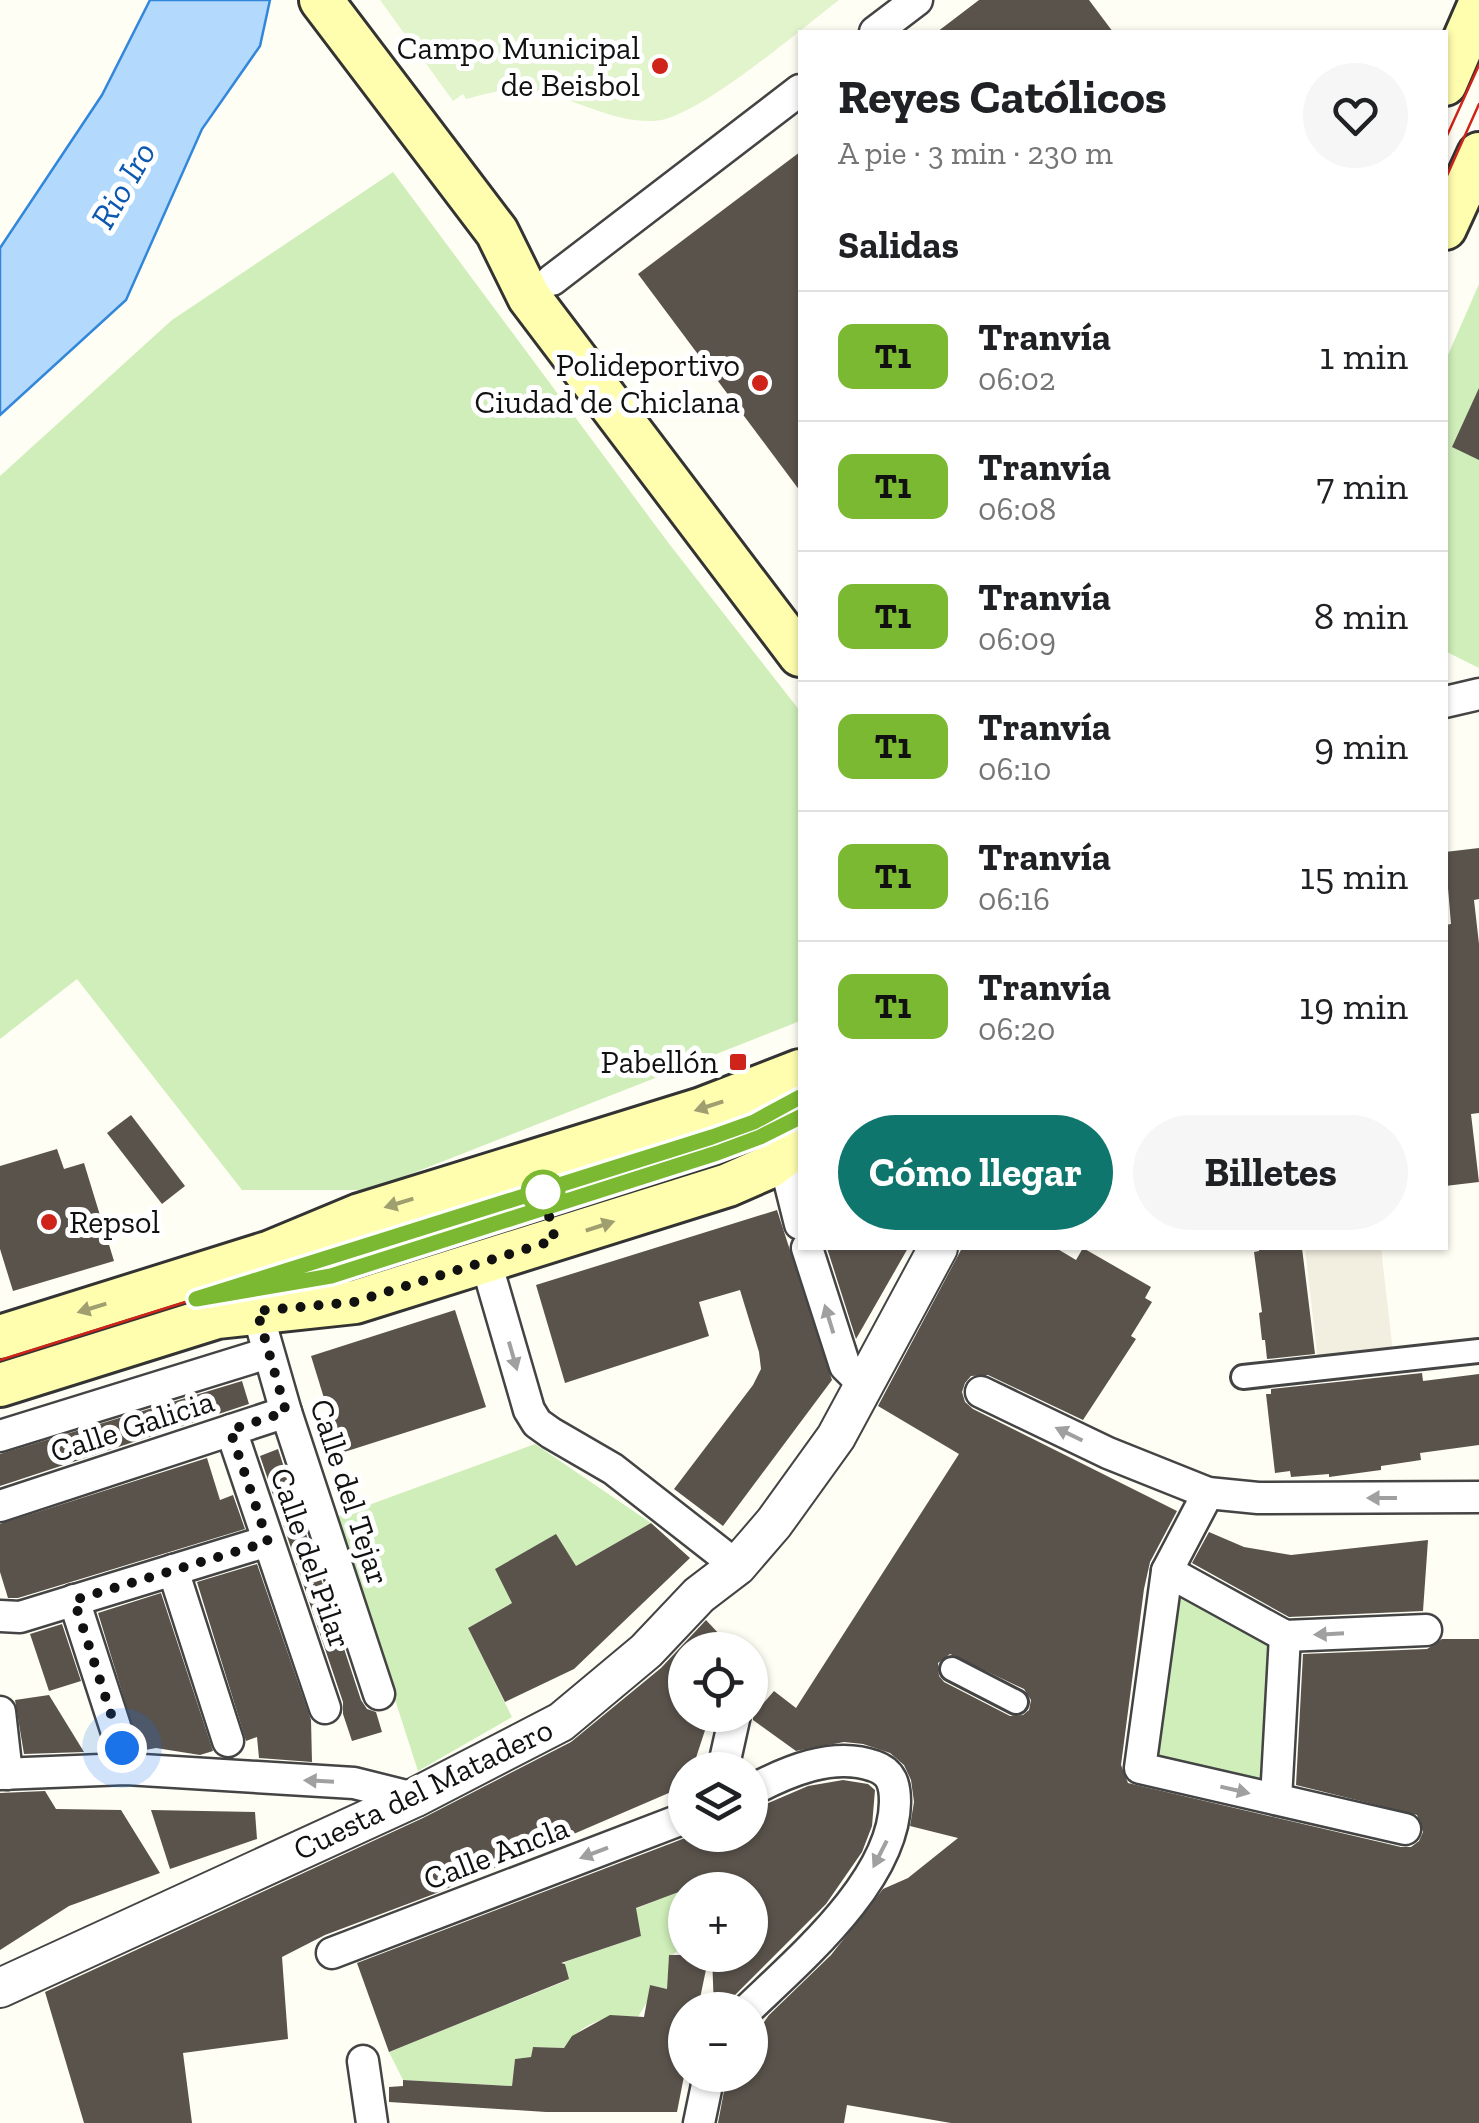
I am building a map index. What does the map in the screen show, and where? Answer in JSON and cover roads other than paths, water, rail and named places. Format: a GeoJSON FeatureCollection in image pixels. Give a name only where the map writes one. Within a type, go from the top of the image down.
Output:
{"type":"FeatureCollection","features":[{"type":"Feature","properties":{"kind":"main road"},"geometry":{"type":"LineString","coordinates":[[321,0],[497,232],[530,297],[798,651]]}},
{"type":"Feature","properties":{"kind":"main road"},"geometry":{"type":"LineString","coordinates":[[1448,77],[1479,6]]}},
{"type":"Feature","properties":{"kind":"main road"},"geometry":{"type":"LineString","coordinates":[[1448,221],[1479,154]]}},
{"type":"Feature","properties":{"kind":"main road"},"geometry":{"type":"LineString","coordinates":[[497,232],[535,261],[552,280],[798,605]]}},
{"type":"Feature","properties":{"kind":"main road"},"geometry":{"type":"LineString","coordinates":[[0,1336],[271,1252],[360,1215],[702,1109],[798,1072]]}},
{"type":"Feature","properties":{"kind":"main road"},"geometry":{"type":"LineString","coordinates":[[0,1385],[218,1317],[354,1302],[728,1185],[769,1167],[798,1145]]}},
{"type":"Feature","properties":{"kind":"street"},"geometry":{"type":"LineString","coordinates":[[877,30],[917,0]]}},
{"type":"Feature","properties":{"kind":"street"},"geometry":{"type":"LineString","coordinates":[[552,280],[798,92]]}},
{"type":"Feature","properties":{"kind":"street"},"geometry":{"type":"LineString","coordinates":[[1448,701],[1479,694]]}},
{"type":"Feature","properties":{"kind":"street"},"geometry":{"type":"LineString","coordinates":[[798,1145],[788,1176],[798,1216]]}},
{"type":"Feature","properties":{"kind":"street"},"geometry":{"type":"LineString","coordinates":[[808,1250],[845,1366],[863,1384]]}},
{"type":"Feature","properties":{"kind":"street","name":"Cuesta del Matadero"},"geometry":{"type":"LineString","coordinates":[[0,1988],[414,1798],[561,1722],[620,1674],[700,1595],[737,1566],[774,1523],[816,1466],[937,1250]]}},
{"type":"Feature","properties":{"kind":"street"},"geometry":{"type":"LineString","coordinates":[[486,1262],[529,1410],[537,1422],[613,1468],[737,1566]]}},
{"type":"Feature","properties":{"kind":"street","name":"Calle del Tejar"},"geometry":{"type":"LineString","coordinates":[[257,1311],[286,1412],[379,1694]]}},
{"type":"Feature","properties":{"kind":"street"},"geometry":{"type":"LineString","coordinates":[[1243,1378],[1479,1352]]}},
{"type":"Feature","properties":{"kind":"street"},"geometry":{"type":"LineString","coordinates":[[0,1436],[268,1353]]}},
{"type":"Feature","properties":{"kind":"street"},"geometry":{"type":"LineString","coordinates":[[981,1392],[1108,1453],[1208,1493],[1258,1498],[1479,1496]]}},
{"type":"Feature","properties":{"kind":"street","name":"Calle Galicia"},"geometry":{"type":"LineString","coordinates":[[0,1506],[286,1412]]}},
{"type":"Feature","properties":{"kind":"street","name":"Calle del Pilar"},"geometry":{"type":"LineString","coordinates":[[230,1430],[325,1708]]}},
{"type":"Feature","properties":{"kind":"street"},"geometry":{"type":"LineString","coordinates":[[1208,1493],[1167,1572],[1140,1768],[1406,1828]]}},
{"type":"Feature","properties":{"kind":"street"},"geometry":{"type":"LineString","coordinates":[[0,1616],[20,1617],[268,1542]]}},
{"type":"Feature","properties":{"kind":"street"},"geometry":{"type":"LineString","coordinates":[[173,1570],[228,1741]]}},
{"type":"Feature","properties":{"kind":"street"},"geometry":{"type":"LineString","coordinates":[[1167,1572],[1286,1636],[1426,1630]]}},
{"type":"Feature","properties":{"kind":"street"},"geometry":{"type":"LineString","coordinates":[[74,1600],[122,1748]]}},
{"type":"Feature","properties":{"kind":"street"},"geometry":{"type":"LineString","coordinates":[[1276,1799],[1286,1636]]}},
{"type":"Feature","properties":{"kind":"street"},"geometry":{"type":"LineString","coordinates":[[952,1668],[1016,1702]]}},
{"type":"Feature","properties":{"kind":"street"},"geometry":{"type":"LineString","coordinates":[[0,1712],[4,1774],[126,1769],[354,1784],[414,1798]]}},
{"type":"Feature","properties":{"kind":"street"},"geometry":{"type":"LineString","coordinates":[[764,1992],[857,1896],[895,1822],[895,1788],[890,1775],[879,1767],[859,1762],[792,1768],[768,1781]]}},
{"type":"Feature","properties":{"kind":"street","name":"Calle Ancla"},"geometry":{"type":"LineString","coordinates":[[332,1953],[668,1825]]}},
{"type":"Feature","properties":{"kind":"street"},"geometry":{"type":"LineString","coordinates":[[363,2061],[372,2123]]}},
{"type":"Feature","properties":{"kind":"street"},"geometry":{"type":"LineString","coordinates":[[698,2123],[705,2092]]}},
{"type":"Feature","properties":{"kind":"water","name":"Rio Iro"},"geometry":{"type":"Polygon","coordinates":[[[150,0],[270,0],[260,46],[202,129],[126,300],[0,415],[0,248],[102,95],[150,0]]]}},
{"type":"Feature","properties":{"kind":"tram line"},"geometry":{"type":"LineString","coordinates":[[1448,133],[1479,65]]}},
{"type":"Feature","properties":{"kind":"tram line"},"geometry":{"type":"LineString","coordinates":[[1448,173],[1479,104]]}},
{"type":"Feature","properties":{"kind":"tram line"},"geometry":{"type":"LineString","coordinates":[[0,1360],[712,1137],[753,1122],[798,1098]]}},
{"type":"Feature","properties":{"kind":"tram line","name":"T1"},"geometry":{"type":"LineString","coordinates":[[798,1098],[754,1122],[712,1137],[196,1299],[331,1276],[717,1153],[798,1118]]}},
{"type":"Feature","properties":{"kind":"tram line"},"geometry":{"type":"LineString","coordinates":[[275,1287],[374,1263],[717,1153],[798,1118]]}},
{"type":"Feature","properties":{"kind":"place","name":"Campo Municipal de Beisbol"},"geometry":{"type":"Point","coordinates":[660,66]}},
{"type":"Feature","properties":{"kind":"place","name":"Polideportivo Ciudad de Chiclana"},"geometry":{"type":"Point","coordinates":[760,383]}},
{"type":"Feature","properties":{"kind":"place","name":"Pabellón"},"geometry":{"type":"Point","coordinates":[738,1062]}},
{"type":"Feature","properties":{"kind":"place","name":"Repsol"},"geometry":{"type":"Point","coordinates":[49,1222]}}]}
